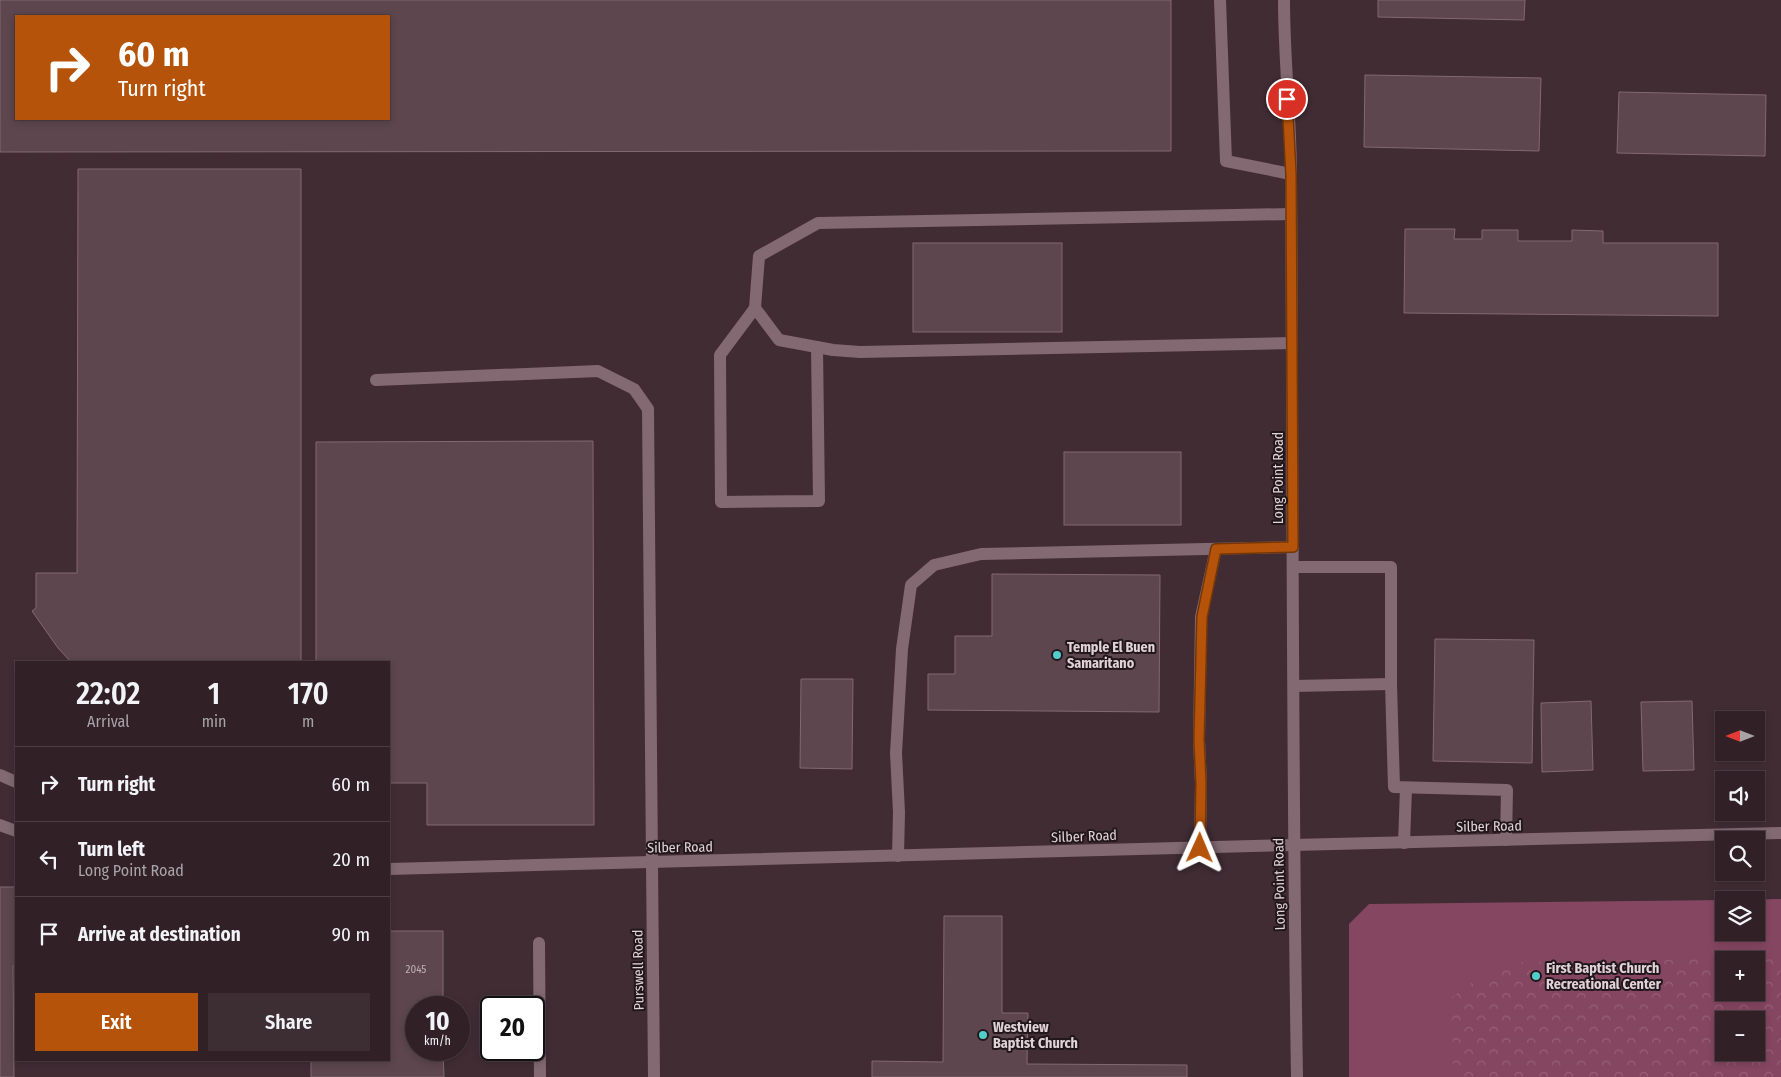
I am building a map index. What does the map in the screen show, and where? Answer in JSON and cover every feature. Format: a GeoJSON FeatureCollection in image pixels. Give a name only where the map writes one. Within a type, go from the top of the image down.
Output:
{"type":"FeatureCollection","features":[{"type":"Feature","properties":{"kind":"street"},"geometry":{"type":"LineString","coordinates":[[1220,0],[1226,161],[1291,174]]}},
{"type":"Feature","properties":{"kind":"street","name":"Long Point Road"},"geometry":{"type":"LineString","coordinates":[[1284,0],[1284,43],[1291,174],[1293,845],[1298,1077]]}},
{"type":"Feature","properties":{"kind":"street"},"geometry":{"type":"LineString","coordinates":[[817,347],[819,502],[721,502],[720,355],[755,308],[759,256],[818,223],[1291,214]]}},
{"type":"Feature","properties":{"kind":"street"},"geometry":{"type":"LineString","coordinates":[[755,308],[779,340],[860,352],[1292,343]]}},
{"type":"Feature","properties":{"kind":"street","name":"Purswell Road"},"geometry":{"type":"LineString","coordinates":[[376,380],[598,371],[634,389],[648,410],[654,1077]]}},
{"type":"Feature","properties":{"kind":"street"},"geometry":{"type":"LineString","coordinates":[[898,856],[899,812],[896,754],[902,649],[912,585],[934,565],[980,554],[1293,547]]}},
{"type":"Feature","properties":{"kind":"street"},"geometry":{"type":"LineString","coordinates":[[1200,848],[1201,783],[1199,740],[1202,617],[1216,549]]}},
{"type":"Feature","properties":{"kind":"street"},"geometry":{"type":"LineString","coordinates":[[1293,567],[1391,567],[1391,684],[1394,788],[1507,790],[1506,840]]}},
{"type":"Feature","properties":{"kind":"street"},"geometry":{"type":"LineString","coordinates":[[1294,686],[1391,684]]}},
{"type":"Feature","properties":{"kind":"street"},"geometry":{"type":"LineString","coordinates":[[0,776],[15,782]]}},
{"type":"Feature","properties":{"kind":"street"},"geometry":{"type":"LineString","coordinates":[[1404,843],[1406,788]]}},
{"type":"Feature","properties":{"kind":"street"},"geometry":{"type":"LineString","coordinates":[[0,826],[15,831]]}},
{"type":"Feature","properties":{"kind":"street","name":"Silber Road"},"geometry":{"type":"LineString","coordinates":[[390,869],[1781,834]]}},
{"type":"Feature","properties":{"kind":"street"},"geometry":{"type":"LineString","coordinates":[[539,943],[540,1077]]}},
{"type":"Feature","properties":{"kind":"green space","name":"First Baptist Church Recreational Center"},"geometry":{"type":"Polygon","coordinates":[[[1765,899],[1781,899],[1781,1077],[1349,1077],[1349,924],[1369,904],[1715,900],[1715,941],[1765,941],[1765,899]]]}},
{"type":"Feature","properties":{"kind":"green space"},"geometry":{"type":"Polygon","coordinates":[[[1765,958],[1781,958],[1781,1077],[1453,1077],[1452,997],[1481,976],[1523,962],[1715,959],[1715,1001],[1765,1001],[1765,958]]]}},
{"type":"Feature","properties":{"kind":"building"},"geometry":{"type":"Polygon","coordinates":[[[0,0],[1171,0],[1171,151],[0,152],[0,0]]]}},
{"type":"Feature","properties":{"kind":"building"},"geometry":{"type":"Polygon","coordinates":[[[1378,0],[1525,0],[1524,20],[1378,17],[1378,0]]]}},
{"type":"Feature","properties":{"kind":"building"},"geometry":{"type":"Polygon","coordinates":[[[1365,75],[1541,78],[1539,151],[1364,147],[1365,75]]]}},
{"type":"Feature","properties":{"kind":"building"},"geometry":{"type":"Polygon","coordinates":[[[1619,92],[1766,95],[1765,156],[1617,153],[1619,92]]]}},
{"type":"Feature","properties":{"kind":"building"},"geometry":{"type":"Polygon","coordinates":[[[78,169],[301,169],[301,661],[70,661],[58,648],[32,611],[36,608],[36,573],[77,573],[78,169]]]}},
{"type":"Feature","properties":{"kind":"building"},"geometry":{"type":"Polygon","coordinates":[[[1405,229],[1455,229],[1454,239],[1482,239],[1482,230],[1518,230],[1518,241],[1572,241],[1572,230],[1603,231],[1603,243],[1718,243],[1718,316],[1404,313],[1405,229]]]}},
{"type":"Feature","properties":{"kind":"building"},"geometry":{"type":"Polygon","coordinates":[[[913,243],[1062,243],[1062,332],[913,332],[913,243]]]}},
{"type":"Feature","properties":{"kind":"building"},"geometry":{"type":"Polygon","coordinates":[[[593,441],[594,825],[427,825],[427,783],[390,783],[390,661],[316,661],[316,442],[593,441]]]}},
{"type":"Feature","properties":{"kind":"building"},"geometry":{"type":"Polygon","coordinates":[[[1064,452],[1181,452],[1181,525],[1064,525],[1064,452]]]}},
{"type":"Feature","properties":{"kind":"building","name":"Temple El Buen Samaritano"},"geometry":{"type":"Polygon","coordinates":[[[992,574],[1160,575],[1159,712],[928,710],[928,674],[955,674],[955,636],[992,636],[992,574]]]}},
{"type":"Feature","properties":{"kind":"building"},"geometry":{"type":"Polygon","coordinates":[[[1435,639],[1534,640],[1532,763],[1433,761],[1435,639]]]}},
{"type":"Feature","properties":{"kind":"building"},"geometry":{"type":"Polygon","coordinates":[[[801,679],[853,679],[852,769],[800,768],[801,679]]]}},
{"type":"Feature","properties":{"kind":"building"},"geometry":{"type":"Polygon","coordinates":[[[1591,701],[1593,770],[1542,772],[1541,703],[1591,701]]]}},
{"type":"Feature","properties":{"kind":"building"},"geometry":{"type":"Polygon","coordinates":[[[1692,701],[1694,770],[1643,771],[1641,702],[1692,701]]]}},
{"type":"Feature","properties":{"kind":"building"},"geometry":{"type":"Polygon","coordinates":[[[0,887],[15,887],[15,966],[13,966],[14,1077],[0,1077],[0,887]]]}},
{"type":"Feature","properties":{"kind":"building"},"geometry":{"type":"Polygon","coordinates":[[[944,916],[1002,916],[1002,1013],[1028,1013],[1027,1064],[1187,1065],[1187,1077],[872,1077],[872,1061],[943,1062],[944,916]]]}},
{"type":"Feature","properties":{"kind":"building"},"geometry":{"type":"Polygon","coordinates":[[[390,931],[443,931],[443,996],[405,996],[405,1061],[443,1061],[444,1077],[311,1077],[311,1061],[390,1061],[390,931]]]}},
{"type":"Feature","properties":{"kind":"place","name":"Temple El Buen Samaritano"},"geometry":{"type":"Point","coordinates":[1057,655]}},
{"type":"Feature","properties":{"kind":"place","name":"First Baptist Church Recreational Center"},"geometry":{"type":"Point","coordinates":[1536,976]}},
{"type":"Feature","properties":{"kind":"place","name":"Westview Baptist Church"},"geometry":{"type":"Point","coordinates":[983,1035]}},
{"type":"Feature","properties":{"kind":"route"},"geometry":{"type":"LineString","coordinates":[[1200,848],[1201,783],[1199,740],[1202,617],[1216,549],[1293,547],[1291,174],[1287,99]]}}]}
